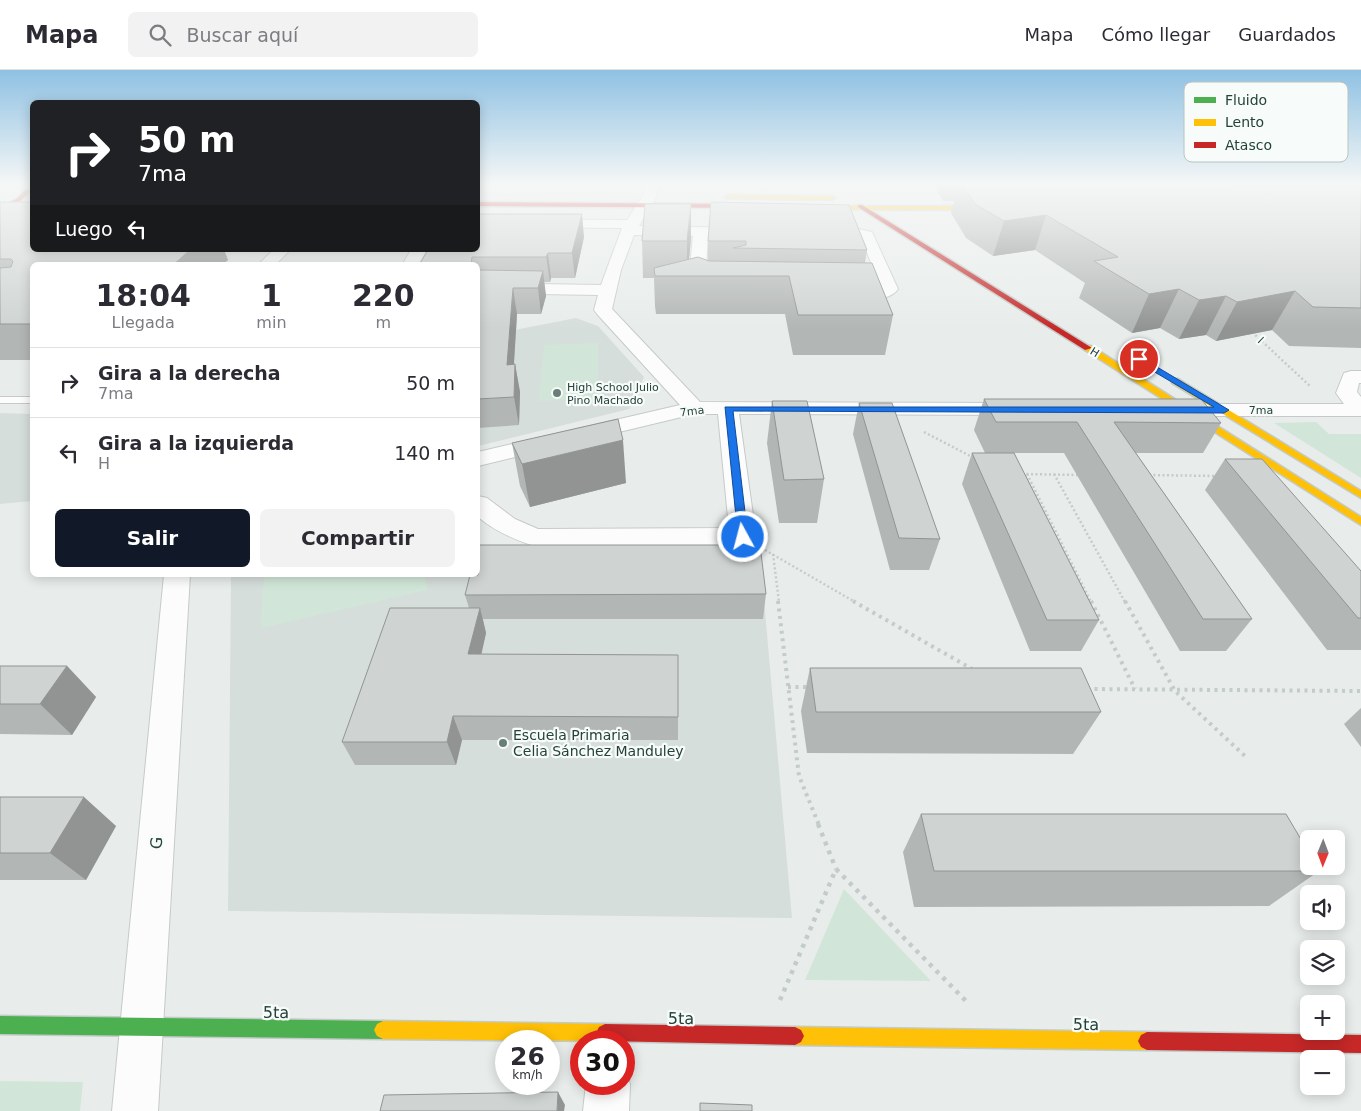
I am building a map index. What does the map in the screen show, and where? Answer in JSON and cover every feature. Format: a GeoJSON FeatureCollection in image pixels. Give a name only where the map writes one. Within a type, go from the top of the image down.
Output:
{"type":"FeatureCollection","features":[{"type":"Feature","properties":{"kind":"street"},"geometry":{"type":"LineString","coordinates":[[629,232],[607,290],[603,310],[694,408]]}},
{"type":"Feature","properties":{"kind":"street"},"geometry":{"type":"LineString","coordinates":[[702,232],[696,285],[708,292],[717,292]]}},
{"type":"Feature","properties":{"kind":"street"},"geometry":{"type":"LineString","coordinates":[[735,232],[759,232]]}},
{"type":"Feature","properties":{"kind":"street"},"geometry":{"type":"LineString","coordinates":[[806,232],[854,232],[868,235],[890,289],[878,294],[831,293]]}},
{"type":"Feature","properties":{"kind":"street","name":"H"},"geometry":{"type":"LineString","coordinates":[[905,232],[1361,522]]}},
{"type":"Feature","properties":{"kind":"street"},"geometry":{"type":"LineString","coordinates":[[269,262],[280,252]]}},
{"type":"Feature","properties":{"kind":"street"},"geometry":{"type":"LineString","coordinates":[[480,288],[607,290]]}},
{"type":"Feature","properties":{"kind":"street"},"geometry":{"type":"LineString","coordinates":[[1164,375],[1361,495]]}},
{"type":"Feature","properties":{"kind":"street"},"geometry":{"type":"LineString","coordinates":[[1356,377],[1346,393],[1361,410]]}},
{"type":"Feature","properties":{"kind":"street","name":"7ma"},"geometry":{"type":"LineString","coordinates":[[480,459],[694,408],[1039,410]]}},
{"type":"Feature","properties":{"kind":"street"},"geometry":{"type":"LineString","coordinates":[[480,506],[495,519],[517,532],[538,538],[743,537],[728,409]]}},
{"type":"Feature","properties":{"kind":"street","name":"7ma"},"geometry":{"type":"LineString","coordinates":[[1148,410],[1361,410]]}},
{"type":"Feature","properties":{"kind":"street","name":"G"},"geometry":{"type":"LineString","coordinates":[[135,1111],[176,577]]}},
{"type":"Feature","properties":{"kind":"street","name":"5ta"},"geometry":{"type":"LineString","coordinates":[[0,1025],[570,1036]]}},
{"type":"Feature","properties":{"kind":"street","name":"5ta"},"geometry":{"type":"LineString","coordinates":[[635,1037],[765,1035],[1361,1044]]}},
{"type":"Feature","properties":{"kind":"street"},"geometry":{"type":"LineString","coordinates":[[606,1111],[607,1095]]}},
{"type":"Feature","properties":{"kind":"lane"},"geometry":{"type":"LineString","coordinates":[[0,400],[30,400]]}},
{"type":"Feature","properties":{"kind":"path","name":"I"},"geometry":{"type":"LineString","coordinates":[[1249,330],[1336,410]]}},
{"type":"Feature","properties":{"kind":"path"},"geometry":{"type":"LineString","coordinates":[[880,409],[981,461]]}},
{"type":"Feature","properties":{"kind":"path"},"geometry":{"type":"LineString","coordinates":[[1020,474],[1084,475]]}},
{"type":"Feature","properties":{"kind":"path"},"geometry":{"type":"LineString","coordinates":[[1026,474],[1135,689]]}},
{"type":"Feature","properties":{"kind":"path"},"geometry":{"type":"LineString","coordinates":[[1054,474],[1175,691],[1245,756]]}},
{"type":"Feature","properties":{"kind":"path"},"geometry":{"type":"LineString","coordinates":[[1143,475],[1222,476]]}},
{"type":"Feature","properties":{"kind":"path"},"geometry":{"type":"LineString","coordinates":[[743,537],[979,673]]}},
{"type":"Feature","properties":{"kind":"path"},"geometry":{"type":"LineString","coordinates":[[773,554],[799,776],[836,869],[1003,1039]]}},
{"type":"Feature","properties":{"kind":"path"},"geometry":{"type":"LineString","coordinates":[[788,687],[818,687]]}},
{"type":"Feature","properties":{"kind":"path"},"geometry":{"type":"LineString","coordinates":[[1085,689],[1361,691]]}},
{"type":"Feature","properties":{"kind":"path"},"geometry":{"type":"LineString","coordinates":[[765,1035],[836,869]]}},
{"type":"Feature","properties":{"kind":"shaded area","name":"High School Julio Pino Machado"},"geometry":{"type":"Polygon","coordinates":[[[576,318],[598,326],[644,377],[629,409],[480,446],[480,337],[576,318]]]}},
{"type":"Feature","properties":{"kind":"shaded area"},"geometry":{"type":"Polygon","coordinates":[[[0,413],[30,414],[30,501],[0,504],[0,413]]]}},
{"type":"Feature","properties":{"kind":"shaded area","name":"Escuela Primaria Celia Sánchez Manduley"},"geometry":{"type":"Polygon","coordinates":[[[760,554],[792,918],[228,911],[231,577],[480,577],[480,575],[760,554]]]}},
{"type":"Feature","properties":{"kind":"green space"},"geometry":{"type":"Polygon","coordinates":[[[598,343],[598,398],[539,401],[544,345],[598,343]]]}},
{"type":"Feature","properties":{"kind":"green space"},"geometry":{"type":"Polygon","coordinates":[[[1316,422],[1329,434],[1361,434],[1361,478],[1274,423],[1316,422]]]}},
{"type":"Feature","properties":{"kind":"green space"},"geometry":{"type":"Polygon","coordinates":[[[264,577],[425,577],[427,590],[261,628],[264,577]]]}},
{"type":"Feature","properties":{"kind":"green space"},"geometry":{"type":"Polygon","coordinates":[[[844,889],[931,981],[805,980],[844,889]]]}},
{"type":"Feature","properties":{"kind":"green space"},"geometry":{"type":"Polygon","coordinates":[[[0,1081],[83,1082],[80,1111],[0,1111],[0,1081]]]}},
{"type":"Feature","properties":{"kind":"building"},"geometry":{"type":"Polygon","coordinates":[[[0,232],[30,232],[30,252],[188,252],[176,262],[30,262],[30,324],[0,324],[0,268],[11,267],[13,261],[11,259],[0,259],[0,232]]]}},
{"type":"Feature","properties":{"kind":"building"},"geometry":{"type":"Polygon","coordinates":[[[480,232],[577,232],[572,253],[548,253],[546,257],[472,257],[471,262],[421,262],[427,252],[480,252],[480,232]]]}},
{"type":"Feature","properties":{"kind":"building"},"geometry":{"type":"Polygon","coordinates":[[[643,232],[688,232],[687,241],[642,241],[643,232]]]}},
{"type":"Feature","properties":{"kind":"building"},"geometry":{"type":"Polygon","coordinates":[[[709,232],[860,232],[867,250],[733,248],[746,245],[746,241],[708,241],[709,232]]]}},
{"type":"Feature","properties":{"kind":"building"},"geometry":{"type":"Polygon","coordinates":[[[1074,232],[1361,232],[1361,308],[1313,307],[1295,291],[1237,302],[1226,296],[1199,300],[1179,289],[1149,294],[1094,261],[1118,257],[1074,232]]]}},
{"type":"Feature","properties":{"kind":"building"},"geometry":{"type":"Polygon","coordinates":[[[698,257],[709,261],[872,263],[893,315],[798,315],[789,276],[655,276],[654,268],[698,257]]]}},
{"type":"Feature","properties":{"kind":"building"},"geometry":{"type":"Polygon","coordinates":[[[480,270],[543,271],[538,288],[513,288],[507,365],[515,364],[514,397],[480,399],[480,270]]]}},
{"type":"Feature","properties":{"kind":"building"},"geometry":{"type":"Polygon","coordinates":[[[984,399],[1201,399],[1221,423],[1114,422],[1252,619],[1203,619],[1077,422],[996,422],[984,399]]]}},
{"type":"Feature","properties":{"kind":"building"},"geometry":{"type":"Polygon","coordinates":[[[772,401],[807,401],[824,479],[784,480],[772,401]]]}},
{"type":"Feature","properties":{"kind":"building"},"geometry":{"type":"Polygon","coordinates":[[[859,403],[892,403],[940,539],[899,538],[859,403]]]}},
{"type":"Feature","properties":{"kind":"building"},"geometry":{"type":"Polygon","coordinates":[[[618,419],[623,440],[522,464],[512,443],[618,419]]]}},
{"type":"Feature","properties":{"kind":"building"},"geometry":{"type":"Polygon","coordinates":[[[972,453],[1014,453],[1099,620],[1047,620],[972,453]]]}},
{"type":"Feature","properties":{"kind":"building"},"geometry":{"type":"Polygon","coordinates":[[[1225,459],[1262,459],[1361,571],[1361,618],[1358,618],[1225,459]]]}},
{"type":"Feature","properties":{"kind":"building"},"geometry":{"type":"Polygon","coordinates":[[[480,545],[760,545],[766,594],[465,595],[470,577],[480,577],[480,545]]]}},
{"type":"Feature","properties":{"kind":"building"},"geometry":{"type":"Polygon","coordinates":[[[390,608],[480,608],[468,654],[678,655],[678,717],[453,716],[447,742],[342,742],[390,608]]]}},
{"type":"Feature","properties":{"kind":"building"},"geometry":{"type":"Polygon","coordinates":[[[0,666],[67,666],[40,704],[0,704],[0,666]]]}},
{"type":"Feature","properties":{"kind":"building"},"geometry":{"type":"Polygon","coordinates":[[[810,668],[1081,668],[1101,712],[816,712],[810,668]]]}},
{"type":"Feature","properties":{"kind":"building"},"geometry":{"type":"Polygon","coordinates":[[[0,797],[84,797],[50,853],[0,853],[0,797]]]}},
{"type":"Feature","properties":{"kind":"building"},"geometry":{"type":"Polygon","coordinates":[[[921,814],[1286,814],[1300,838],[1300,871],[934,871],[921,814]]]}},
{"type":"Feature","properties":{"kind":"building"},"geometry":{"type":"Polygon","coordinates":[[[495,1093],[495,1095],[558,1095],[557,1111],[380,1111],[384,1095],[495,1093]]]}},
{"type":"Feature","properties":{"kind":"building"},"geometry":{"type":"Polygon","coordinates":[[[700,1103],[752,1105],[752,1111],[700,1111],[700,1103]]]}},
{"type":"Feature","properties":{"kind":"traffic: fast"},"geometry":{"type":"LineString","coordinates":[[0,1025],[383,1030]]}},
{"type":"Feature","properties":{"kind":"traffic: slow"},"geometry":{"type":"LineString","coordinates":[[1088,348],[1361,522]]}},
{"type":"Feature","properties":{"kind":"traffic: slow"},"geometry":{"type":"LineString","coordinates":[[1175,381],[1361,495]]}},
{"type":"Feature","properties":{"kind":"traffic: slow"},"geometry":{"type":"LineString","coordinates":[[383,1030],[570,1033]]}},
{"type":"Feature","properties":{"kind":"traffic: slow"},"geometry":{"type":"LineString","coordinates":[[795,1036],[1147,1041]]}},
{"type":"Feature","properties":{"kind":"traffic: jam"},"geometry":{"type":"LineString","coordinates":[[901,232],[1088,348]]}},
{"type":"Feature","properties":{"kind":"traffic: jam"},"geometry":{"type":"LineString","coordinates":[[635,1033],[795,1036]]}},
{"type":"Feature","properties":{"kind":"traffic: jam"},"geometry":{"type":"LineString","coordinates":[[1147,1041],[1361,1044]]}},
{"type":"Feature","properties":{"kind":"place","name":"High School Julio Pino Machado"},"geometry":{"type":"Point","coordinates":[557,393]}},
{"type":"Feature","properties":{"kind":"place","name":"Escuela Primaria Celia Sánchez Manduley"},"geometry":{"type":"Point","coordinates":[503,743]}},
{"type":"Feature","properties":{"kind":"route"},"geometry":{"type":"LineString","coordinates":[[743,537],[728,409],[1224,410],[1139,359]]}}]}
